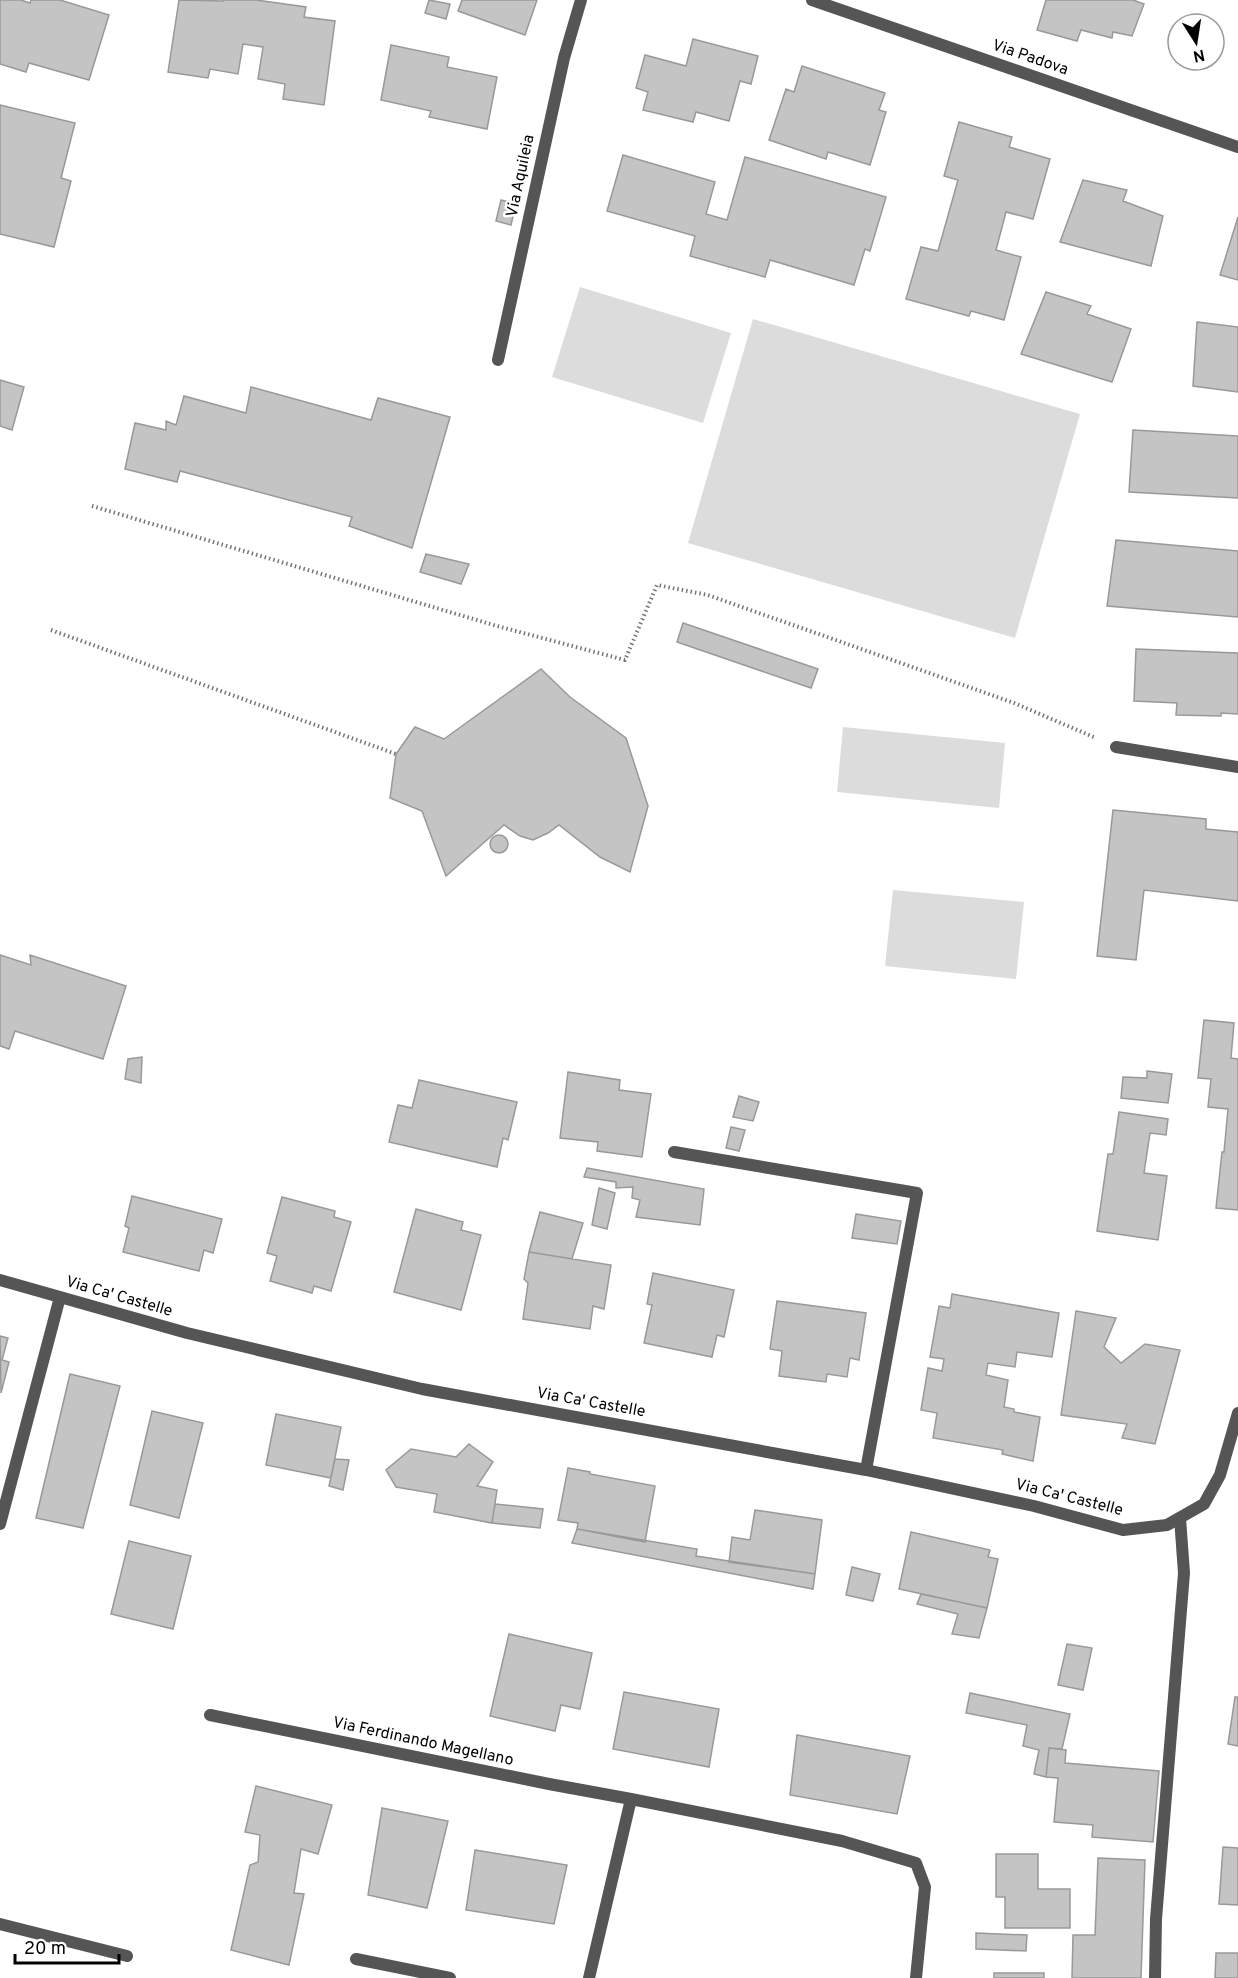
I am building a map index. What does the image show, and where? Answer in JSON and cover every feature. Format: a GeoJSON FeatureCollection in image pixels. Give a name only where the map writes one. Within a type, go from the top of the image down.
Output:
{"type":"FeatureCollection","features":[{"type":"Feature","properties":{"kind":"street","name":"Via Aquileia"},"geometry":{"type":"LineString","coordinates":[[498,360],[564,58],[581,0]]}},
{"type":"Feature","properties":{"kind":"street","name":"Via Padova"},"geometry":{"type":"LineString","coordinates":[[812,0],[1238,147]]}},
{"type":"Feature","properties":{"kind":"street"},"geometry":{"type":"LineString","coordinates":[[1116,747],[1238,767]]}},
{"type":"Feature","properties":{"kind":"street"},"geometry":{"type":"LineString","coordinates":[[674,1152],[917,1193],[866,1470]]}},
{"type":"Feature","properties":{"kind":"street","name":"Via Ca' Castelle"},"geometry":{"type":"LineString","coordinates":[[0,1280],[187,1334],[422,1389],[866,1470],[1034,1506],[1123,1530],[1167,1525],[1204,1504],[1220,1475],[1238,1413]]}},
{"type":"Feature","properties":{"kind":"street"},"geometry":{"type":"LineString","coordinates":[[0,1524],[60,1297]]}},
{"type":"Feature","properties":{"kind":"street"},"geometry":{"type":"LineString","coordinates":[[1155,1978],[1156,1919],[1184,1573],[1180,1518]]}},
{"type":"Feature","properties":{"kind":"street","name":"Via Ferdinando Magellano"},"geometry":{"type":"LineString","coordinates":[[210,1714],[549,1784],[842,1841],[916,1863],[925,1887],[916,1978]]}},
{"type":"Feature","properties":{"kind":"street"},"geometry":{"type":"LineString","coordinates":[[590,1978],[630,1798]]}},
{"type":"Feature","properties":{"kind":"street"},"geometry":{"type":"LineString","coordinates":[[0,1924],[127,1956]]}},
{"type":"Feature","properties":{"kind":"street"},"geometry":{"type":"LineString","coordinates":[[356,1959],[450,1978]]}},
{"type":"Feature","properties":{"kind":"path"},"geometry":{"type":"LineString","coordinates":[[92,506],[497,626],[625,660],[657,585],[708,595],[1014,703],[1116,747]]}},
{"type":"Feature","properties":{"kind":"path"},"geometry":{"type":"LineString","coordinates":[[51,630],[396,754]]}},
{"type":"Feature","properties":{"kind":"shaded area"},"geometry":{"type":"Polygon","coordinates":[[[580,287],[731,333],[703,423],[552,377],[580,287]]]}},
{"type":"Feature","properties":{"kind":"shaded area"},"geometry":{"type":"Polygon","coordinates":[[[753,319],[1080,414],[1015,638],[688,543],[753,319]]]}},
{"type":"Feature","properties":{"kind":"shaded area"},"geometry":{"type":"Polygon","coordinates":[[[843,727],[1005,743],[999,808],[837,792],[843,727]]]}},
{"type":"Feature","properties":{"kind":"shaded area"},"geometry":{"type":"Polygon","coordinates":[[[893,890],[1024,902],[1016,979],[885,966],[893,890]]]}},
{"type":"Feature","properties":{"kind":"building"},"geometry":{"type":"Polygon","coordinates":[[[0,0],[21,0],[30,3],[31,0],[60,0],[109,15],[89,80],[29,63],[26,72],[0,64],[0,0]]]}},
{"type":"Feature","properties":{"kind":"building"},"geometry":{"type":"Polygon","coordinates":[[[179,0],[256,0],[306,7],[304,17],[335,21],[324,105],[283,99],[285,84],[258,79],[263,47],[243,44],[238,74],[210,69],[208,78],[168,72],[179,0]]]}},
{"type":"Feature","properties":{"kind":"building"},"geometry":{"type":"Polygon","coordinates":[[[429,0],[450,4],[446,19],[425,13],[429,0]]]}},
{"type":"Feature","properties":{"kind":"building"},"geometry":{"type":"Polygon","coordinates":[[[462,0],[537,0],[525,35],[458,11],[462,0]]]}},
{"type":"Feature","properties":{"kind":"building"},"geometry":{"type":"Polygon","coordinates":[[[1046,0],[1133,0],[1144,4],[1132,36],[1113,32],[1112,38],[1081,30],[1077,41],[1037,30],[1046,0]]]}},
{"type":"Feature","properties":{"kind":"building"},"geometry":{"type":"Polygon","coordinates":[[[693,39],[758,56],[751,84],[740,81],[729,121],[696,112],[693,122],[643,110],[648,92],[636,88],[645,55],[686,66],[693,39]]]}},
{"type":"Feature","properties":{"kind":"building"},"geometry":{"type":"Polygon","coordinates":[[[391,45],[449,57],[447,67],[497,77],[487,129],[429,117],[431,111],[381,100],[391,45]]]}},
{"type":"Feature","properties":{"kind":"building"},"geometry":{"type":"Polygon","coordinates":[[[802,66],[885,93],[879,110],[886,112],[870,165],[828,152],[826,159],[769,140],[786,89],[794,92],[802,66]]]}},
{"type":"Feature","properties":{"kind":"building"},"geometry":{"type":"Polygon","coordinates":[[[0,105],[75,123],[61,178],[71,181],[54,247],[0,234],[0,105]]]}},
{"type":"Feature","properties":{"kind":"building"},"geometry":{"type":"Polygon","coordinates":[[[959,122],[1012,137],[1009,147],[1050,159],[1033,219],[1006,212],[996,250],[1021,257],[1004,320],[971,311],[969,316],[906,299],[921,247],[938,251],[958,180],[944,176],[959,122]]]}},
{"type":"Feature","properties":{"kind":"building"},"geometry":{"type":"Polygon","coordinates":[[[623,155],[715,182],[706,214],[727,220],[745,157],[886,197],[870,251],[865,249],[854,285],[770,260],[765,277],[690,256],[695,236],[607,211],[623,155]]]}},
{"type":"Feature","properties":{"kind":"building"},"geometry":{"type":"Polygon","coordinates":[[[1083,180],[1127,190],[1123,201],[1163,216],[1151,266],[1060,242],[1083,180]]]}},
{"type":"Feature","properties":{"kind":"building"},"geometry":{"type":"Polygon","coordinates":[[[501,200],[516,204],[511,225],[496,221],[501,200]]]}},
{"type":"Feature","properties":{"kind":"building"},"geometry":{"type":"Polygon","coordinates":[[[1238,217],[1238,280],[1220,275],[1238,217]]]}},
{"type":"Feature","properties":{"kind":"building"},"geometry":{"type":"Polygon","coordinates":[[[1046,292],[1091,306],[1087,314],[1131,329],[1112,382],[1021,354],[1046,292]]]}},
{"type":"Feature","properties":{"kind":"building"},"geometry":{"type":"Polygon","coordinates":[[[1197,322],[1238,327],[1238,392],[1193,386],[1197,322]]]}},
{"type":"Feature","properties":{"kind":"building"},"geometry":{"type":"Polygon","coordinates":[[[0,380],[24,387],[12,430],[0,426],[0,380]]]}},
{"type":"Feature","properties":{"kind":"building"},"geometry":{"type":"Polygon","coordinates":[[[251,387],[371,420],[378,398],[450,417],[412,548],[349,526],[352,517],[180,471],[177,482],[125,469],[135,423],[166,430],[166,421],[176,425],[184,396],[246,413],[251,387]]]}},
{"type":"Feature","properties":{"kind":"building"},"geometry":{"type":"Polygon","coordinates":[[[1133,430],[1238,436],[1238,498],[1129,492],[1133,430]]]}},
{"type":"Feature","properties":{"kind":"building"},"geometry":{"type":"Polygon","coordinates":[[[1116,540],[1238,551],[1238,617],[1107,606],[1116,540]]]}},
{"type":"Feature","properties":{"kind":"building"},"geometry":{"type":"Polygon","coordinates":[[[426,554],[469,564],[461,584],[420,572],[426,554]]]}},
{"type":"Feature","properties":{"kind":"building"},"geometry":{"type":"Polygon","coordinates":[[[683,623],[818,669],[811,688],[677,642],[683,623]]]}},
{"type":"Feature","properties":{"kind":"building"},"geometry":{"type":"Polygon","coordinates":[[[1136,649],[1238,653],[1238,714],[1176,715],[1177,703],[1134,701],[1136,649]]]}},
{"type":"Feature","properties":{"kind":"building"},"geometry":{"type":"Polygon","coordinates":[[[541,669],[570,697],[626,738],[648,806],[630,872],[600,857],[559,825],[533,840],[520,836],[504,825],[446,876],[422,811],[390,798],[396,754],[415,727],[444,739],[541,669]]]}},
{"type":"Feature","properties":{"kind":"building"},"geometry":{"type":"Polygon","coordinates":[[[1113,810],[1206,819],[1206,829],[1238,832],[1238,901],[1144,890],[1136,960],[1097,956],[1113,810]]]}},
{"type":"Feature","properties":{"kind":"building"},"geometry":{"type":"Polygon","coordinates":[[[495,835],[503,835],[508,840],[506,851],[495,853],[490,848],[490,840],[495,835]]]}},
{"type":"Feature","properties":{"kind":"building"},"geometry":{"type":"Polygon","coordinates":[[[0,955],[31,965],[30,955],[126,986],[103,1059],[15,1031],[9,1049],[0,1046],[0,955]]]}},
{"type":"Feature","properties":{"kind":"building"},"geometry":{"type":"Polygon","coordinates":[[[1204,1020],[1234,1023],[1231,1058],[1238,1059],[1238,1210],[1216,1208],[1228,1109],[1208,1107],[1211,1079],[1198,1078],[1204,1020]]]}},
{"type":"Feature","properties":{"kind":"building"},"geometry":{"type":"Polygon","coordinates":[[[142,1057],[141,1083],[125,1079],[128,1059],[142,1057]]]}},
{"type":"Feature","properties":{"kind":"building"},"geometry":{"type":"Polygon","coordinates":[[[1147,1071],[1172,1074],[1168,1103],[1121,1098],[1123,1077],[1147,1078],[1147,1071]]]}},
{"type":"Feature","properties":{"kind":"building"},"geometry":{"type":"Polygon","coordinates":[[[568,1072],[620,1080],[619,1090],[651,1094],[642,1157],[597,1151],[598,1142],[560,1138],[568,1072]]]}},
{"type":"Feature","properties":{"kind":"building"},"geometry":{"type":"Polygon","coordinates":[[[419,1080],[517,1102],[508,1140],[503,1138],[497,1167],[389,1142],[398,1105],[412,1108],[419,1080]]]}},
{"type":"Feature","properties":{"kind":"building"},"geometry":{"type":"Polygon","coordinates":[[[739,1096],[759,1102],[753,1121],[733,1117],[739,1096]]]}},
{"type":"Feature","properties":{"kind":"building"},"geometry":{"type":"Polygon","coordinates":[[[1119,1112],[1168,1119],[1166,1135],[1150,1133],[1144,1173],[1167,1176],[1158,1240],[1097,1231],[1108,1154],[1113,1154],[1119,1112]]]}},
{"type":"Feature","properties":{"kind":"building"},"geometry":{"type":"Polygon","coordinates":[[[731,1127],[745,1130],[739,1151],[726,1148],[731,1127]]]}},
{"type":"Feature","properties":{"kind":"building"},"geometry":{"type":"Polygon","coordinates":[[[587,1168],[704,1189],[700,1225],[636,1217],[640,1200],[632,1198],[633,1187],[616,1188],[616,1182],[584,1177],[587,1168]]]}},
{"type":"Feature","properties":{"kind":"building"},"geometry":{"type":"Polygon","coordinates":[[[599,1188],[615,1193],[607,1229],[592,1225],[599,1188]]]}},
{"type":"Feature","properties":{"kind":"building"},"geometry":{"type":"Polygon","coordinates":[[[132,1196],[222,1219],[213,1253],[204,1250],[199,1271],[123,1252],[129,1228],[125,1226],[132,1196]]]}},
{"type":"Feature","properties":{"kind":"building"},"geometry":{"type":"Polygon","coordinates":[[[282,1197],[335,1211],[334,1217],[351,1222],[331,1291],[314,1286],[312,1293],[270,1281],[277,1256],[267,1253],[282,1197]]]}},
{"type":"Feature","properties":{"kind":"building"},"geometry":{"type":"Polygon","coordinates":[[[416,1209],[463,1222],[461,1230],[481,1235],[461,1310],[394,1292],[416,1209]]]}},
{"type":"Feature","properties":{"kind":"building"},"geometry":{"type":"Polygon","coordinates":[[[540,1212],[583,1223],[572,1259],[529,1252],[540,1212]]]}},
{"type":"Feature","properties":{"kind":"building"},"geometry":{"type":"Polygon","coordinates":[[[856,1214],[901,1221],[897,1244],[852,1238],[856,1214]]]}},
{"type":"Feature","properties":{"kind":"building"},"geometry":{"type":"Polygon","coordinates":[[[529,1252],[611,1265],[604,1309],[593,1306],[590,1329],[523,1319],[528,1283],[524,1279],[529,1252]]]}},
{"type":"Feature","properties":{"kind":"building"},"geometry":{"type":"Polygon","coordinates":[[[653,1273],[734,1290],[724,1337],[717,1335],[712,1357],[644,1343],[652,1305],[647,1304],[653,1273]]]}},
{"type":"Feature","properties":{"kind":"building"},"geometry":{"type":"Polygon","coordinates":[[[952,1294],[1059,1313],[1052,1357],[1017,1352],[1015,1367],[988,1363],[986,1375],[1008,1380],[1004,1407],[1014,1409],[1014,1412],[1040,1417],[1033,1461],[1002,1454],[1003,1450],[933,1438],[937,1413],[921,1410],[928,1368],[942,1371],[944,1359],[930,1357],[939,1306],[950,1308],[952,1294]]]}},
{"type":"Feature","properties":{"kind":"building"},"geometry":{"type":"Polygon","coordinates":[[[777,1301],[866,1313],[859,1360],[850,1358],[847,1377],[827,1374],[826,1382],[779,1376],[782,1351],[770,1349],[777,1301]]]}},
{"type":"Feature","properties":{"kind":"building"},"geometry":{"type":"Polygon","coordinates":[[[1076,1311],[1116,1318],[1104,1347],[1121,1363],[1145,1344],[1180,1350],[1155,1444],[1122,1438],[1127,1424],[1061,1415],[1076,1311]]]}},
{"type":"Feature","properties":{"kind":"building"},"geometry":{"type":"Polygon","coordinates":[[[0,1336],[8,1338],[2,1360],[9,1362],[1,1393],[0,1336]]]}},
{"type":"Feature","properties":{"kind":"building"},"geometry":{"type":"Polygon","coordinates":[[[70,1374],[120,1386],[83,1528],[36,1518],[70,1374]]]}},
{"type":"Feature","properties":{"kind":"building"},"geometry":{"type":"Polygon","coordinates":[[[152,1411],[203,1423],[179,1518],[130,1505],[152,1411]]]}},
{"type":"Feature","properties":{"kind":"building"},"geometry":{"type":"Polygon","coordinates":[[[276,1414],[341,1427],[331,1478],[266,1465],[276,1414]]]}},
{"type":"Feature","properties":{"kind":"building"},"geometry":{"type":"Polygon","coordinates":[[[469,1444],[493,1462],[477,1486],[497,1490],[492,1523],[434,1512],[437,1494],[396,1487],[386,1470],[411,1449],[456,1457],[469,1444]]]}},
{"type":"Feature","properties":{"kind":"building"},"geometry":{"type":"Polygon","coordinates":[[[335,1459],[349,1460],[343,1490],[329,1486],[335,1459]]]}},
{"type":"Feature","properties":{"kind":"building"},"geometry":{"type":"Polygon","coordinates":[[[568,1468],[655,1486],[645,1542],[577,1529],[578,1523],[558,1520],[568,1468]]]}},
{"type":"Feature","properties":{"kind":"building"},"geometry":{"type":"Polygon","coordinates":[[[495,1504],[543,1509],[540,1528],[492,1523],[495,1504]]]}},
{"type":"Feature","properties":{"kind":"building"},"geometry":{"type":"Polygon","coordinates":[[[755,1510],[822,1520],[815,1574],[729,1562],[732,1537],[750,1540],[755,1510]]]}},
{"type":"Feature","properties":{"kind":"building"},"geometry":{"type":"Polygon","coordinates":[[[577,1529],[697,1549],[696,1556],[815,1574],[813,1589],[572,1543],[577,1529]]]}},
{"type":"Feature","properties":{"kind":"building"},"geometry":{"type":"Polygon","coordinates":[[[911,1532],[990,1550],[988,1557],[998,1559],[987,1608],[899,1589],[911,1532]]]}},
{"type":"Feature","properties":{"kind":"building"},"geometry":{"type":"Polygon","coordinates":[[[129,1541],[191,1556],[173,1629],[111,1614],[129,1541]]]}},
{"type":"Feature","properties":{"kind":"building"},"geometry":{"type":"Polygon","coordinates":[[[852,1567],[880,1574],[873,1601],[846,1595],[852,1567]]]}},
{"type":"Feature","properties":{"kind":"building"},"geometry":{"type":"Polygon","coordinates":[[[921,1594],[987,1608],[979,1638],[952,1634],[958,1614],[917,1604],[921,1594]]]}},
{"type":"Feature","properties":{"kind":"building"},"geometry":{"type":"Polygon","coordinates":[[[509,1634],[592,1653],[580,1709],[561,1705],[555,1731],[490,1716],[509,1634]]]}},
{"type":"Feature","properties":{"kind":"building"},"geometry":{"type":"Polygon","coordinates":[[[1067,1644],[1092,1648],[1083,1690],[1058,1685],[1067,1644]]]}},
{"type":"Feature","properties":{"kind":"building"},"geometry":{"type":"Polygon","coordinates":[[[624,1692],[719,1709],[709,1767],[613,1749],[624,1692]]]}},
{"type":"Feature","properties":{"kind":"building"},"geometry":{"type":"Polygon","coordinates":[[[970,1693],[1070,1714],[1062,1749],[1049,1748],[1046,1777],[1034,1774],[1039,1750],[1023,1746],[1027,1725],[966,1713],[970,1693]]]}},
{"type":"Feature","properties":{"kind":"building"},"geometry":{"type":"Polygon","coordinates":[[[1235,1697],[1238,1697],[1238,1746],[1228,1744],[1235,1697]]]}},
{"type":"Feature","properties":{"kind":"building"},"geometry":{"type":"Polygon","coordinates":[[[797,1735],[910,1756],[897,1814],[790,1795],[797,1735]]]}},
{"type":"Feature","properties":{"kind":"building"},"geometry":{"type":"Polygon","coordinates":[[[1049,1748],[1066,1750],[1065,1763],[1159,1771],[1153,1842],[1092,1837],[1093,1825],[1054,1822],[1058,1778],[1046,1777],[1049,1748]]]}},
{"type":"Feature","properties":{"kind":"building"},"geometry":{"type":"Polygon","coordinates":[[[256,1786],[332,1805],[318,1854],[301,1849],[294,1893],[304,1894],[289,1965],[231,1950],[250,1865],[258,1862],[260,1835],[245,1832],[256,1786]]]}},
{"type":"Feature","properties":{"kind":"building"},"geometry":{"type":"Polygon","coordinates":[[[382,1808],[448,1821],[427,1908],[368,1895],[382,1808]]]}},
{"type":"Feature","properties":{"kind":"building"},"geometry":{"type":"Polygon","coordinates":[[[1223,1847],[1238,1848],[1238,1905],[1219,1904],[1223,1847]]]}},
{"type":"Feature","properties":{"kind":"building"},"geometry":{"type":"Polygon","coordinates":[[[475,1850],[567,1865],[554,1924],[466,1910],[475,1850]]]}},
{"type":"Feature","properties":{"kind":"building"},"geometry":{"type":"Polygon","coordinates":[[[996,1854],[1038,1854],[1038,1889],[1070,1889],[1070,1928],[1005,1928],[1005,1897],[996,1897],[996,1854]]]}},
{"type":"Feature","properties":{"kind":"building"},"geometry":{"type":"Polygon","coordinates":[[[1098,1858],[1145,1860],[1141,1978],[1072,1978],[1073,1935],[1095,1935],[1098,1858]]]}},
{"type":"Feature","properties":{"kind":"building"},"geometry":{"type":"Polygon","coordinates":[[[976,1933],[1027,1935],[1026,1951],[976,1949],[976,1933]]]}},
{"type":"Feature","properties":{"kind":"building"},"geometry":{"type":"Polygon","coordinates":[[[1216,1953],[1238,1953],[1238,1978],[1215,1978],[1216,1953]]]}},
{"type":"Feature","properties":{"kind":"building"},"geometry":{"type":"Polygon","coordinates":[[[994,1973],[1044,1973],[1044,1978],[994,1978],[994,1973]]]}}]}
